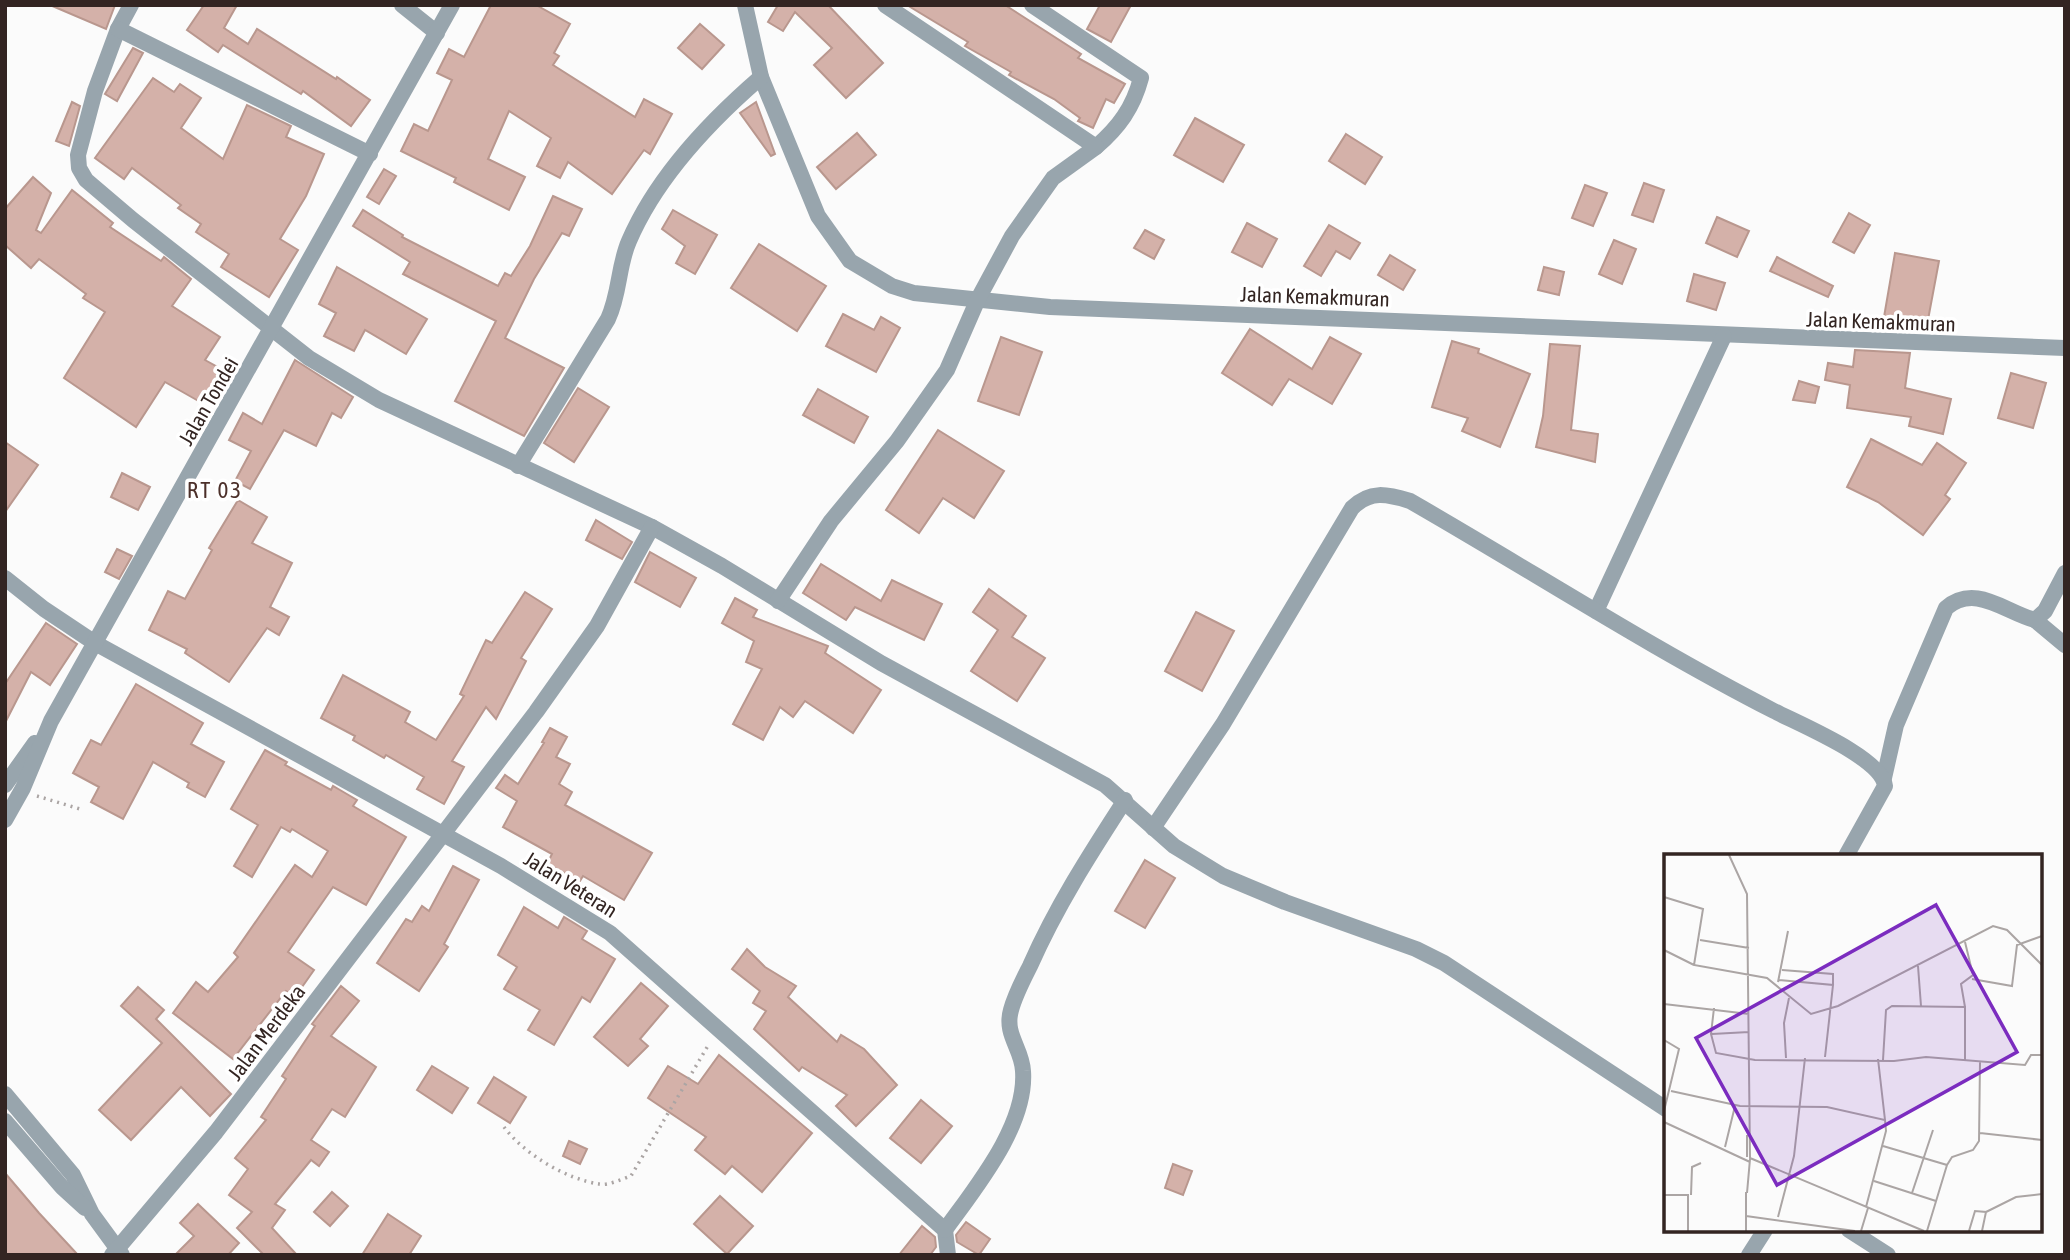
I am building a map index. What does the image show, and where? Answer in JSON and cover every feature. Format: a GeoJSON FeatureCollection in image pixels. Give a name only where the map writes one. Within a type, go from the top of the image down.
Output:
{"type":"FeatureCollection","features":[{"type":"Feature","properties":{"kind":"street"},"geometry":{"type":"LineString","coordinates":[[131,5],[118,29],[85,127],[78,155],[79,169],[86,180],[133,220],[310,358],[357,387],[518,466],[652,527],[947,700],[1061,759],[1125,800],[1153,828],[1199,863],[1247,887],[1416,949],[1444,963],[1664,1108]]}},
{"type":"Feature","properties":{"kind":"street"},"geometry":{"type":"LineString","coordinates":[[402,5],[437,33]]}},
{"type":"Feature","properties":{"kind":"street","name":"Jalan Tondei"},"geometry":{"type":"LineString","coordinates":[[5,820],[23,788],[51,721],[273,329],[452,5]]}},
{"type":"Feature","properties":{"kind":"street","name":"Jalan Kemakmuran"},"geometry":{"type":"LineString","coordinates":[[745,5],[761,77],[818,216],[850,261],[881,281],[914,293],[1050,307],[2065,348]]}},
{"type":"Feature","properties":{"kind":"street"},"geometry":{"type":"LineString","coordinates":[[885,5],[1096,147]]}},
{"type":"Feature","properties":{"kind":"street"},"geometry":{"type":"LineString","coordinates":[[778,601],[831,521],[897,441],[947,370],[978,299],[1012,236],[1053,178],[1115,130],[1129,110],[1140,78],[1032,5]]}},
{"type":"Feature","properties":{"kind":"street"},"geometry":{"type":"LineString","coordinates":[[118,29],[370,154]]}},
{"type":"Feature","properties":{"kind":"street"},"geometry":{"type":"LineString","coordinates":[[518,466],[608,319],[617,299],[628,242],[640,219],[684,153],[732,102],[761,77]]}},
{"type":"Feature","properties":{"kind":"street"},"geometry":{"type":"LineString","coordinates":[[1596,611],[1724,336]]}},
{"type":"Feature","properties":{"kind":"street"},"geometry":{"type":"LineString","coordinates":[[1153,828],[1223,724],[1341,525],[1361,499],[1373,494],[1390,495],[1410,501],[1699,672],[1842,746],[1884,778]]}},
{"type":"Feature","properties":{"kind":"street","name":"Jalan Merdeka"},"geometry":{"type":"LineString","coordinates":[[117,1253],[216,1132],[597,626],[652,527]]}},
{"type":"Feature","properties":{"kind":"street"},"geometry":{"type":"LineString","coordinates":[[2035,620],[2050,603],[2065,573]]}},
{"type":"Feature","properties":{"kind":"street","name":"Jalan Veteran"},"geometry":{"type":"LineString","coordinates":[[9,588],[95,643],[501,866],[610,933],[686,997],[718,1030],[814,1111],[945,1230]]}},
{"type":"Feature","properties":{"kind":"street"},"geometry":{"type":"LineString","coordinates":[[1847,854],[1880,799],[1885,786],[1884,778],[1896,725],[1946,608],[1957,599],[1972,596],[2035,620],[2065,645]]}},
{"type":"Feature","properties":{"kind":"street"},"geometry":{"type":"LineString","coordinates":[[5,785],[51,721]]}},
{"type":"Feature","properties":{"kind":"street"},"geometry":{"type":"LineString","coordinates":[[948,1255],[945,1230],[1002,1149],[1011,1128],[1023,1082],[1023,1068],[1008,1025],[1015,999],[1054,915],[1125,800]]}},
{"type":"Feature","properties":{"kind":"street"},"geometry":{"type":"LineString","coordinates":[[5,1094],[73,1175],[92,1214],[117,1253]]}},
{"type":"Feature","properties":{"kind":"street"},"geometry":{"type":"LineString","coordinates":[[5,1121],[62,1187],[92,1214]]}},
{"type":"Feature","properties":{"kind":"street"},"geometry":{"type":"LineString","coordinates":[[1749,1255],[1764,1232]]}},
{"type":"Feature","properties":{"kind":"street"},"geometry":{"type":"LineString","coordinates":[[1852,1232],[1888,1255]]}},
{"type":"Feature","properties":{"kind":"path"},"geometry":{"type":"LineString","coordinates":[[23,788],[41,799],[80,809]]}},
{"type":"Feature","properties":{"kind":"path"},"geometry":{"type":"LineString","coordinates":[[504,1127],[529,1154],[563,1171],[601,1185],[632,1176],[718,1030]]}},
{"type":"Feature","properties":{"kind":"building"},"geometry":{"type":"Polygon","coordinates":[[[50,5],[115,5],[106,29],[50,5]]]}},
{"type":"Feature","properties":{"kind":"building"},"geometry":{"type":"Polygon","coordinates":[[[204,5],[237,5],[224,28],[248,44],[257,29],[370,100],[351,126],[303,91],[301,94],[223,45],[218,52],[187,30],[204,5]]]}},
{"type":"Feature","properties":{"kind":"building"},"geometry":{"type":"Polygon","coordinates":[[[491,5],[536,5],[570,24],[554,53],[559,56],[553,65],[635,117],[644,99],[672,114],[650,154],[644,150],[612,194],[568,162],[560,178],[537,166],[551,138],[509,111],[488,159],[525,177],[509,210],[454,182],[456,178],[401,151],[414,124],[428,131],[452,80],[437,73],[449,49],[464,57],[491,5]]]}},
{"type":"Feature","properties":{"kind":"building"},"geometry":{"type":"Polygon","coordinates":[[[778,5],[828,5],[883,63],[846,98],[814,65],[832,48],[795,12],[783,31],[768,22],[778,5]]]}},
{"type":"Feature","properties":{"kind":"building"},"geometry":{"type":"Polygon","coordinates":[[[907,5],[1005,5],[1081,54],[1078,58],[1125,84],[1114,103],[1106,99],[1093,128],[1078,121],[1080,118],[1054,99],[1009,75],[1011,72],[965,46],[968,42],[907,5]]]}},
{"type":"Feature","properties":{"kind":"building"},"geometry":{"type":"Polygon","coordinates":[[[1100,5],[1131,5],[1111,42],[1087,29],[1100,5]]]}},
{"type":"Feature","properties":{"kind":"building"},"geometry":{"type":"Polygon","coordinates":[[[700,24],[724,45],[702,69],[678,48],[700,24]]]}},
{"type":"Feature","properties":{"kind":"building"},"geometry":{"type":"Polygon","coordinates":[[[133,48],[143,53],[117,101],[105,94],[133,48]]]}},
{"type":"Feature","properties":{"kind":"building"},"geometry":{"type":"Polygon","coordinates":[[[153,78],[174,92],[180,84],[201,98],[181,128],[223,159],[247,105],[291,126],[286,137],[324,154],[306,196],[280,239],[298,250],[269,297],[221,267],[229,254],[196,232],[201,224],[178,208],[181,205],[132,168],[124,179],[95,158],[153,78]]]}},
{"type":"Feature","properties":{"kind":"building"},"geometry":{"type":"Polygon","coordinates":[[[72,102],[80,106],[69,146],[56,141],[72,102]]]}},
{"type":"Feature","properties":{"kind":"building"},"geometry":{"type":"Polygon","coordinates":[[[756,102],[775,154],[771,156],[740,113],[756,102]]]}},
{"type":"Feature","properties":{"kind":"building"},"geometry":{"type":"Polygon","coordinates":[[[1195,118],[1244,145],[1223,182],[1174,155],[1195,118]]]}},
{"type":"Feature","properties":{"kind":"building"},"geometry":{"type":"Polygon","coordinates":[[[857,133],[876,155],[836,189],[817,167],[857,133]]]}},
{"type":"Feature","properties":{"kind":"building"},"geometry":{"type":"Polygon","coordinates":[[[1346,134],[1382,157],[1365,184],[1329,161],[1346,134]]]}},
{"type":"Feature","properties":{"kind":"building"},"geometry":{"type":"Polygon","coordinates":[[[384,169],[396,176],[379,204],[367,197],[384,169]]]}},
{"type":"Feature","properties":{"kind":"building"},"geometry":{"type":"Polygon","coordinates":[[[33,177],[51,193],[36,230],[41,233],[72,190],[113,223],[110,227],[161,261],[164,257],[191,279],[172,306],[220,337],[205,360],[221,369],[202,403],[165,382],[136,427],[64,378],[105,312],[83,298],[86,294],[39,259],[31,268],[5,245],[5,209],[33,177]]]}},
{"type":"Feature","properties":{"kind":"building"},"geometry":{"type":"Polygon","coordinates":[[[1644,183],[1664,190],[1653,222],[1632,215],[1644,183]]]}},
{"type":"Feature","properties":{"kind":"building"},"geometry":{"type":"Polygon","coordinates":[[[1585,185],[1607,193],[1593,226],[1572,218],[1585,185]]]}},
{"type":"Feature","properties":{"kind":"building"},"geometry":{"type":"Polygon","coordinates":[[[553,196],[582,209],[569,236],[562,233],[534,279],[505,338],[564,368],[524,436],[455,401],[496,321],[403,274],[410,262],[353,226],[363,210],[403,235],[402,237],[498,286],[505,273],[511,276],[530,246],[553,196]]]}},
{"type":"Feature","properties":{"kind":"building"},"geometry":{"type":"Polygon","coordinates":[[[673,210],[717,235],[695,274],[676,263],[685,246],[662,229],[673,210]]]}},
{"type":"Feature","properties":{"kind":"building"},"geometry":{"type":"Polygon","coordinates":[[[1849,213],[1870,225],[1854,253],[1833,242],[1849,213]]]}},
{"type":"Feature","properties":{"kind":"building"},"geometry":{"type":"Polygon","coordinates":[[[1717,217],[1749,231],[1737,257],[1706,243],[1717,217]]]}},
{"type":"Feature","properties":{"kind":"building"},"geometry":{"type":"Polygon","coordinates":[[[1247,223],[1277,239],[1262,267],[1232,252],[1247,223]]]}},
{"type":"Feature","properties":{"kind":"building"},"geometry":{"type":"Polygon","coordinates":[[[1329,225],[1360,243],[1350,259],[1336,251],[1321,276],[1304,266],[1329,225]]]}},
{"type":"Feature","properties":{"kind":"building"},"geometry":{"type":"Polygon","coordinates":[[[1145,230],[1164,240],[1154,259],[1134,248],[1145,230]]]}},
{"type":"Feature","properties":{"kind":"building"},"geometry":{"type":"Polygon","coordinates":[[[1614,240],[1636,249],[1622,284],[1599,274],[1614,240]]]}},
{"type":"Feature","properties":{"kind":"building"},"geometry":{"type":"Polygon","coordinates":[[[759,244],[826,286],[797,331],[731,288],[759,244]]]}},
{"type":"Feature","properties":{"kind":"building"},"geometry":{"type":"Polygon","coordinates":[[[1895,253],[1939,261],[1927,325],[1884,317],[1895,253]]]}},
{"type":"Feature","properties":{"kind":"building"},"geometry":{"type":"Polygon","coordinates":[[[1390,255],[1415,270],[1403,290],[1378,275],[1390,255]]]}},
{"type":"Feature","properties":{"kind":"building"},"geometry":{"type":"Polygon","coordinates":[[[1777,257],[1833,286],[1828,297],[1770,271],[1777,257]]]}},
{"type":"Feature","properties":{"kind":"building"},"geometry":{"type":"Polygon","coordinates":[[[337,267],[427,319],[406,354],[365,330],[354,351],[324,336],[336,313],[319,304],[337,267]]]}},
{"type":"Feature","properties":{"kind":"building"},"geometry":{"type":"Polygon","coordinates":[[[1544,267],[1564,272],[1559,295],[1538,290],[1544,267]]]}},
{"type":"Feature","properties":{"kind":"building"},"geometry":{"type":"Polygon","coordinates":[[[1694,274],[1725,283],[1716,310],[1687,301],[1694,274]]]}},
{"type":"Feature","properties":{"kind":"building"},"geometry":{"type":"Polygon","coordinates":[[[843,314],[874,330],[881,317],[900,328],[876,372],[826,346],[843,314]]]}},
{"type":"Feature","properties":{"kind":"building"},"geometry":{"type":"Polygon","coordinates":[[[1250,329],[1312,369],[1330,337],[1361,354],[1332,404],[1289,379],[1272,405],[1222,373],[1250,329]]]}},
{"type":"Feature","properties":{"kind":"building"},"geometry":{"type":"Polygon","coordinates":[[[1001,337],[1042,352],[1019,415],[978,401],[1001,337]]]}},
{"type":"Feature","properties":{"kind":"building"},"geometry":{"type":"Polygon","coordinates":[[[1452,341],[1479,349],[1478,353],[1530,374],[1500,447],[1462,431],[1468,418],[1432,407],[1452,341]]]}},
{"type":"Feature","properties":{"kind":"building"},"geometry":{"type":"Polygon","coordinates":[[[1550,344],[1580,346],[1571,430],[1598,434],[1595,462],[1536,447],[1543,416],[1550,344]]]}},
{"type":"Feature","properties":{"kind":"building"},"geometry":{"type":"Polygon","coordinates":[[[1855,350],[1910,353],[1905,388],[1951,399],[1943,434],[1909,426],[1911,417],[1847,408],[1850,385],[1825,380],[1828,363],[1853,367],[1855,350]]]}},
{"type":"Feature","properties":{"kind":"building"},"geometry":{"type":"Polygon","coordinates":[[[295,360],[353,397],[341,418],[332,413],[316,446],[284,430],[250,489],[235,481],[251,451],[229,440],[243,413],[262,424],[295,360]]]}},
{"type":"Feature","properties":{"kind":"building"},"geometry":{"type":"Polygon","coordinates":[[[2011,373],[2046,383],[2033,428],[1998,418],[2011,373]]]}},
{"type":"Feature","properties":{"kind":"building"},"geometry":{"type":"Polygon","coordinates":[[[1799,381],[1819,387],[1815,403],[1793,400],[1799,381]]]}},
{"type":"Feature","properties":{"kind":"building"},"geometry":{"type":"Polygon","coordinates":[[[578,388],[609,407],[574,462],[544,443],[578,388]]]}},
{"type":"Feature","properties":{"kind":"building"},"geometry":{"type":"Polygon","coordinates":[[[818,389],[868,417],[854,443],[803,415],[818,389]]]}},
{"type":"Feature","properties":{"kind":"building"},"geometry":{"type":"Polygon","coordinates":[[[938,430],[1004,471],[974,518],[943,498],[919,533],[886,510],[938,430]]]}},
{"type":"Feature","properties":{"kind":"building"},"geometry":{"type":"Polygon","coordinates":[[[1871,439],[1922,465],[1937,443],[1966,463],[1945,495],[1950,499],[1923,535],[1878,502],[1847,487],[1871,439]]]}},
{"type":"Feature","properties":{"kind":"building"},"geometry":{"type":"Polygon","coordinates":[[[5,442],[38,465],[5,512],[5,442]]]}},
{"type":"Feature","properties":{"kind":"building"},"geometry":{"type":"Polygon","coordinates":[[[122,473],[150,487],[138,510],[111,497],[122,473]]]}},
{"type":"Feature","properties":{"kind":"building"},"geometry":{"type":"Polygon","coordinates":[[[238,500],[267,517],[252,543],[292,563],[270,607],[289,617],[279,635],[267,628],[229,682],[185,653],[187,649],[149,630],[168,591],[185,599],[212,550],[209,548],[238,500]]]}},
{"type":"Feature","properties":{"kind":"building"},"geometry":{"type":"Polygon","coordinates":[[[596,520],[632,542],[622,559],[586,540],[596,520]]]}},
{"type":"Feature","properties":{"kind":"building"},"geometry":{"type":"Polygon","coordinates":[[[117,549],[132,556],[119,579],[105,572],[117,549]]]}},
{"type":"Feature","properties":{"kind":"building"},"geometry":{"type":"Polygon","coordinates":[[[650,552],[696,578],[680,607],[635,582],[650,552]]]}},
{"type":"Feature","properties":{"kind":"building"},"geometry":{"type":"Polygon","coordinates":[[[821,564],[881,601],[892,580],[942,604],[924,640],[855,607],[846,620],[803,593],[821,564]]]}},
{"type":"Feature","properties":{"kind":"building"},"geometry":{"type":"Polygon","coordinates":[[[989,589],[1026,616],[1012,637],[1045,658],[1017,701],[971,671],[998,630],[973,612],[989,589]]]}},
{"type":"Feature","properties":{"kind":"building"},"geometry":{"type":"Polygon","coordinates":[[[525,592],[552,609],[521,658],[526,661],[496,719],[486,707],[452,761],[464,767],[444,804],[417,789],[424,777],[386,755],[384,758],[353,740],[355,736],[321,718],[343,675],[410,712],[405,722],[436,740],[464,696],[460,694],[486,640],[492,643],[525,592]]]}},
{"type":"Feature","properties":{"kind":"building"},"geometry":{"type":"Polygon","coordinates":[[[735,598],[757,610],[753,617],[828,646],[825,653],[881,690],[853,733],[805,701],[793,717],[780,707],[763,740],[733,724],[762,669],[746,662],[754,641],[722,623],[735,598]]]}},
{"type":"Feature","properties":{"kind":"building"},"geometry":{"type":"Polygon","coordinates":[[[1196,612],[1234,631],[1202,691],[1165,671],[1196,612]]]}},
{"type":"Feature","properties":{"kind":"building"},"geometry":{"type":"Polygon","coordinates":[[[46,623],[77,644],[50,685],[31,672],[5,723],[5,684],[46,623]]]}},
{"type":"Feature","properties":{"kind":"building"},"geometry":{"type":"Polygon","coordinates":[[[136,684],[203,723],[191,744],[224,762],[205,797],[187,787],[189,783],[153,762],[123,819],[91,802],[99,787],[73,773],[91,740],[101,745],[136,684]]]}},
{"type":"Feature","properties":{"kind":"building"},"geometry":{"type":"Polygon","coordinates":[[[550,728],[567,737],[556,757],[570,764],[559,784],[572,792],[565,805],[652,853],[624,900],[583,876],[580,881],[547,864],[552,854],[503,827],[517,801],[496,788],[505,775],[518,784],[544,743],[542,742],[550,728]]]}},
{"type":"Feature","properties":{"kind":"building"},"geometry":{"type":"Polygon","coordinates":[[[265,750],[287,762],[285,765],[331,790],[333,786],[357,800],[353,806],[406,837],[366,905],[333,887],[288,952],[314,970],[295,997],[286,991],[233,1059],[173,1013],[196,982],[208,992],[238,957],[234,953],[295,865],[312,877],[328,851],[292,829],[290,832],[281,827],[252,877],[234,866],[258,825],[231,809],[265,750]]]}},
{"type":"Feature","properties":{"kind":"building"},"geometry":{"type":"Polygon","coordinates":[[[1145,860],[1175,878],[1145,928],[1115,911],[1145,860]]]}},
{"type":"Feature","properties":{"kind":"building"},"geometry":{"type":"Polygon","coordinates":[[[453,866],[479,880],[444,944],[448,947],[419,991],[377,963],[406,919],[412,922],[422,906],[429,911],[453,866]]]}},
{"type":"Feature","properties":{"kind":"building"},"geometry":{"type":"Polygon","coordinates":[[[524,907],[558,928],[564,917],[587,931],[582,939],[615,959],[590,1002],[582,997],[554,1045],[528,1030],[540,1010],[504,989],[517,967],[498,955],[524,907]]]}},
{"type":"Feature","properties":{"kind":"building"},"geometry":{"type":"Polygon","coordinates":[[[747,949],[765,967],[796,986],[788,997],[837,1042],[841,1035],[864,1049],[897,1085],[856,1126],[836,1106],[847,1095],[802,1067],[799,1071],[754,1029],[766,1011],[753,1003],[760,991],[732,969],[747,949]]]}},
{"type":"Feature","properties":{"kind":"building"},"geometry":{"type":"Polygon","coordinates":[[[641,983],[668,1006],[640,1039],[648,1046],[628,1066],[594,1037],[641,983]]]}},
{"type":"Feature","properties":{"kind":"building"},"geometry":{"type":"Polygon","coordinates":[[[341,986],[359,1001],[331,1036],[376,1067],[345,1117],[332,1109],[311,1140],[329,1152],[319,1166],[311,1160],[275,1204],[285,1210],[272,1228],[297,1255],[264,1255],[237,1228],[252,1212],[229,1195],[248,1169],[235,1158],[266,1120],[261,1117],[286,1079],[282,1076],[315,1026],[312,1024],[341,986]]]}},
{"type":"Feature","properties":{"kind":"building"},"geometry":{"type":"Polygon","coordinates":[[[138,987],[164,1010],[156,1019],[231,1094],[210,1116],[181,1087],[131,1140],[99,1110],[162,1043],[121,1006],[138,987]]]}},
{"type":"Feature","properties":{"kind":"building"},"geometry":{"type":"Polygon","coordinates":[[[719,1055],[812,1133],[762,1192],[732,1166],[725,1174],[695,1150],[706,1137],[648,1098],[668,1066],[698,1084],[719,1055]]]}},
{"type":"Feature","properties":{"kind":"building"},"geometry":{"type":"Polygon","coordinates":[[[432,1066],[468,1088],[452,1113],[417,1090],[432,1066]]]}},
{"type":"Feature","properties":{"kind":"building"},"geometry":{"type":"Polygon","coordinates":[[[494,1077],[526,1097],[510,1123],[478,1103],[494,1077]]]}},
{"type":"Feature","properties":{"kind":"building"},"geometry":{"type":"Polygon","coordinates":[[[921,1100],[952,1126],[921,1163],[890,1138],[921,1100]]]}},
{"type":"Feature","properties":{"kind":"building"},"geometry":{"type":"Polygon","coordinates":[[[569,1141],[587,1149],[580,1164],[563,1156],[569,1141]]]}},
{"type":"Feature","properties":{"kind":"building"},"geometry":{"type":"Polygon","coordinates":[[[1173,1164],[1192,1171],[1183,1195],[1165,1188],[1173,1164]]]}},
{"type":"Feature","properties":{"kind":"building"},"geometry":{"type":"Polygon","coordinates":[[[5,1173],[39,1213],[78,1255],[5,1255],[5,1173]]]}},
{"type":"Feature","properties":{"kind":"building"},"geometry":{"type":"Polygon","coordinates":[[[332,1192],[348,1206],[330,1226],[314,1212],[332,1192]]]}},
{"type":"Feature","properties":{"kind":"building"},"geometry":{"type":"Polygon","coordinates":[[[720,1196],[753,1226],[727,1254],[694,1224],[720,1196]]]}},
{"type":"Feature","properties":{"kind":"building"},"geometry":{"type":"Polygon","coordinates":[[[198,1204],[239,1243],[228,1255],[175,1255],[194,1236],[180,1223],[198,1204]]]}},
{"type":"Feature","properties":{"kind":"building"},"geometry":{"type":"Polygon","coordinates":[[[388,1214],[421,1236],[409,1255],[362,1255],[388,1214]]]}},
{"type":"Feature","properties":{"kind":"building"},"geometry":{"type":"Polygon","coordinates":[[[966,1222],[990,1239],[979,1255],[957,1242],[956,1235],[966,1222]]]}},
{"type":"Feature","properties":{"kind":"building"},"geometry":{"type":"Polygon","coordinates":[[[922,1226],[935,1237],[936,1247],[930,1255],[899,1255],[922,1226]]]}},
{"type":"Feature","properties":{"kind":"district","name":"RT 03"},"geometry":{"type":"Point","coordinates":[215,490]}}]}
